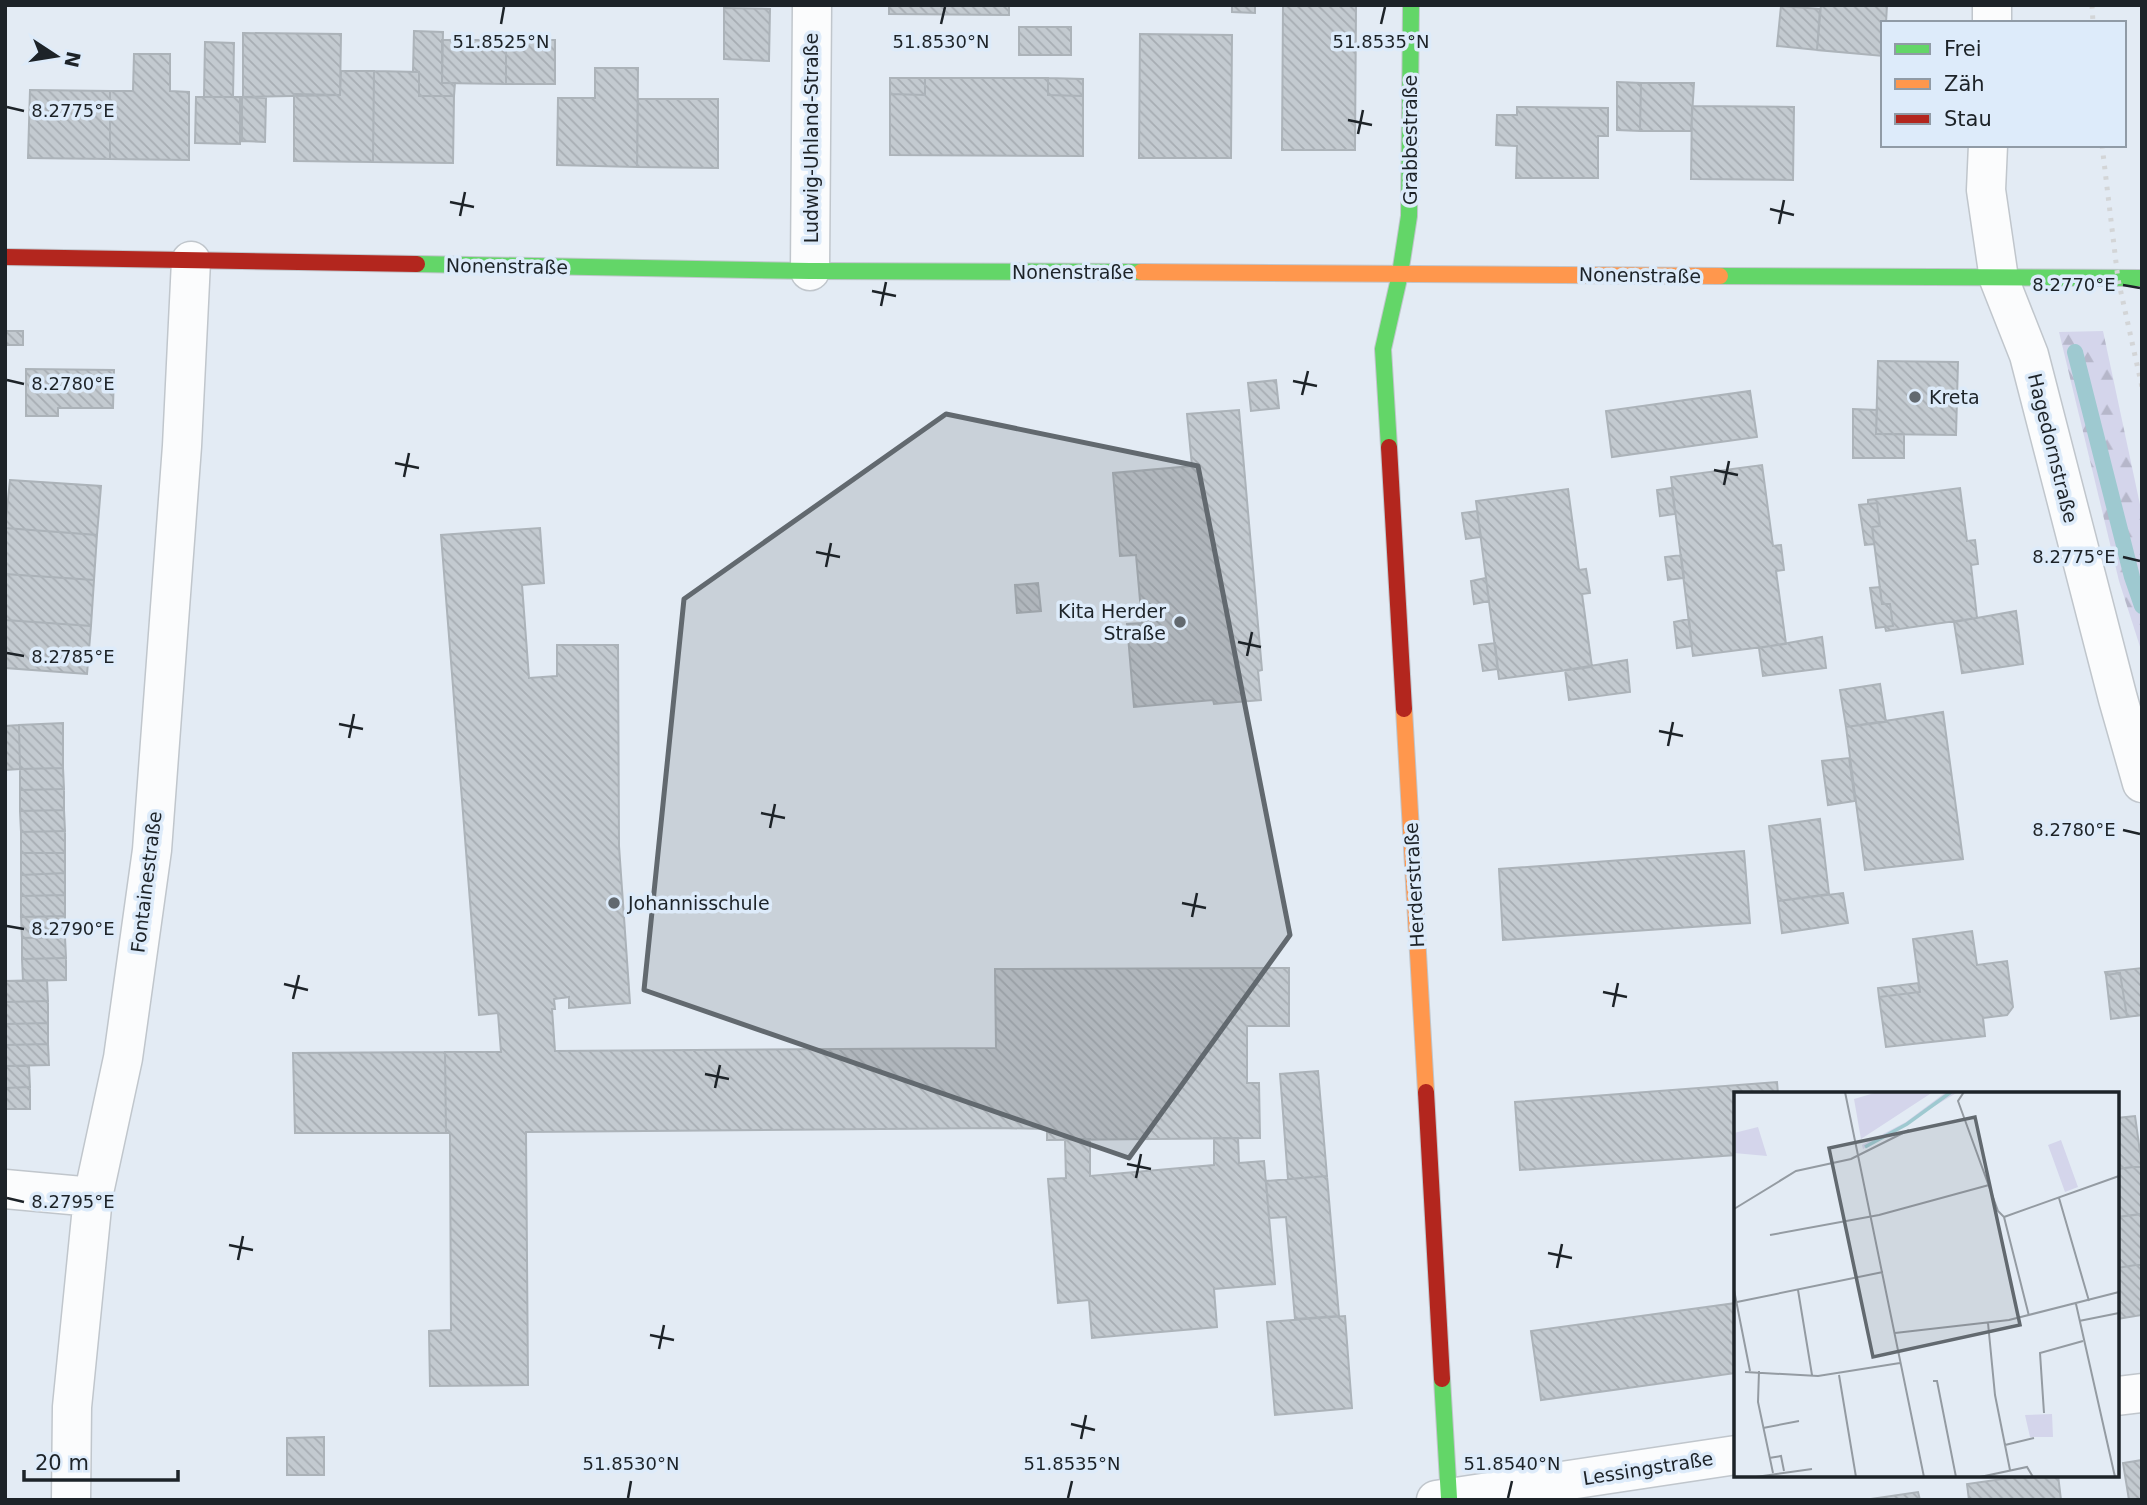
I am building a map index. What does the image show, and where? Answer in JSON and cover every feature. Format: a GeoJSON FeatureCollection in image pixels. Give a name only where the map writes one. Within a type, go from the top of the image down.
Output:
{"type":"FeatureCollection","features":[{"type":"Feature","properties":{"kind":"street","name":"Ludwig-Uhland-Straße"},"geometry":{"type":"LineString","coordinates":[[810,271],[812,5]]}},
{"type":"Feature","properties":{"kind":"street","name":"Grabbestraße"},"geometry":{"type":"LineString","coordinates":[[1401,274],[1409,216],[1411,5]]}},
{"type":"Feature","properties":{"kind":"street","name":"Hagedornstraße"},"geometry":{"type":"LineString","coordinates":[[1988,147],[1986,190],[1999,279],[2029,355],[2114,686],[2142,783]]}},
{"type":"Feature","properties":{"kind":"street","name":"Nonenstraße"},"geometry":{"type":"LineString","coordinates":[[5,257],[810,271],[2142,278]]}},
{"type":"Feature","properties":{"kind":"street","name":"Fontainestraße"},"geometry":{"type":"LineString","coordinates":[[71,1500],[72,1407],[93,1197],[123,1058],[152,850],[182,446],[191,261]]}},
{"type":"Feature","properties":{"kind":"street","name":"Herderstraße"},"geometry":{"type":"LineString","coordinates":[[1401,274],[1383,349],[1443,1499]]}},
{"type":"Feature","properties":{"kind":"street"},"geometry":{"type":"LineString","coordinates":[[5,1189],[93,1197]]}},
{"type":"Feature","properties":{"kind":"street"},"geometry":{"type":"LineString","coordinates":[[2119,1396],[2142,1392]]}},
{"type":"Feature","properties":{"kind":"street","name":"Lessingstraße"},"geometry":{"type":"LineString","coordinates":[[1443,1499],[1734,1455]]}},
{"type":"Feature","properties":{"kind":"highlighted area"},"geometry":{"type":"Polygon","coordinates":[[[946,414],[1198,466],[1290,935],[1129,1158],[644,990],[684,599],[946,414]]]}},
{"type":"Feature","properties":{"kind":"green space"},"geometry":{"type":"Polygon","coordinates":[[[2103,331],[2142,514],[2142,653],[2119,581],[2059,332],[2103,331]]]}},
{"type":"Feature","properties":{"kind":"building"},"geometry":{"type":"Polygon","coordinates":[[[889,5],[1009,5],[1009,15],[889,14],[889,5]]]}},
{"type":"Feature","properties":{"kind":"building"},"geometry":{"type":"Polygon","coordinates":[[[1232,5],[1255,5],[1255,13],[1232,12],[1232,5]]]}},
{"type":"Feature","properties":{"kind":"building"},"geometry":{"type":"Polygon","coordinates":[[[1283,5],[1356,5],[1355,150],[1282,150],[1283,5]]]}},
{"type":"Feature","properties":{"kind":"building"},"geometry":{"type":"Polygon","coordinates":[[[1821,5],[1887,5],[1886,21],[1881,21],[1881,56],[1817,50],[1821,5]]]}},
{"type":"Feature","properties":{"kind":"building"},"geometry":{"type":"Polygon","coordinates":[[[1781,6],[1820,9],[1817,50],[1777,46],[1781,6]]]}},
{"type":"Feature","properties":{"kind":"building"},"geometry":{"type":"Polygon","coordinates":[[[724,8],[770,9],[769,61],[724,59],[724,8]]]}},
{"type":"Feature","properties":{"kind":"building"},"geometry":{"type":"Polygon","coordinates":[[[1019,27],[1071,27],[1071,55],[1019,55],[1019,27]]]}},
{"type":"Feature","properties":{"kind":"building"},"geometry":{"type":"Polygon","coordinates":[[[414,31],[443,32],[442,83],[455,83],[454,96],[419,96],[419,72],[413,72],[414,31]]]}},
{"type":"Feature","properties":{"kind":"building"},"geometry":{"type":"Polygon","coordinates":[[[243,33],[341,34],[340,95],[243,97],[243,33]]]}},
{"type":"Feature","properties":{"kind":"building"},"geometry":{"type":"Polygon","coordinates":[[[1140,34],[1232,35],[1231,158],[1139,158],[1140,34]]]}},
{"type":"Feature","properties":{"kind":"building"},"geometry":{"type":"Polygon","coordinates":[[[442,40],[506,40],[506,84],[442,83],[442,40]]]}},
{"type":"Feature","properties":{"kind":"building"},"geometry":{"type":"Polygon","coordinates":[[[506,40],[555,40],[555,84],[506,84],[506,40]]]}},
{"type":"Feature","properties":{"kind":"building"},"geometry":{"type":"Polygon","coordinates":[[[205,42],[234,43],[233,97],[204,97],[205,42]]]}},
{"type":"Feature","properties":{"kind":"building"},"geometry":{"type":"Polygon","coordinates":[[[134,54],[170,54],[170,91],[189,92],[189,160],[110,159],[110,91],[133,91],[134,54]]]}},
{"type":"Feature","properties":{"kind":"building"},"geometry":{"type":"Polygon","coordinates":[[[595,68],[638,68],[637,167],[557,165],[558,98],[595,98],[595,68]]]}},
{"type":"Feature","properties":{"kind":"building"},"geometry":{"type":"Polygon","coordinates":[[[341,71],[374,71],[373,162],[294,161],[294,94],[340,95],[341,71]]]}},
{"type":"Feature","properties":{"kind":"building"},"geometry":{"type":"Polygon","coordinates":[[[374,71],[419,72],[419,96],[454,96],[453,163],[373,162],[374,71]]]}},
{"type":"Feature","properties":{"kind":"building"},"geometry":{"type":"Polygon","coordinates":[[[890,78],[925,78],[925,95],[890,94],[890,78]]]}},
{"type":"Feature","properties":{"kind":"building"},"geometry":{"type":"Polygon","coordinates":[[[925,78],[1048,78],[1048,95],[1083,96],[1083,156],[890,155],[890,94],[925,95],[925,78]]]}},
{"type":"Feature","properties":{"kind":"building"},"geometry":{"type":"Polygon","coordinates":[[[1048,78],[1083,79],[1083,96],[1048,95],[1048,78]]]}},
{"type":"Feature","properties":{"kind":"building"},"geometry":{"type":"Polygon","coordinates":[[[1617,82],[1641,83],[1640,131],[1617,130],[1617,82]]]}},
{"type":"Feature","properties":{"kind":"building"},"geometry":{"type":"Polygon","coordinates":[[[1641,83],[1694,83],[1691,131],[1640,131],[1641,83]]]}},
{"type":"Feature","properties":{"kind":"building"},"geometry":{"type":"Polygon","coordinates":[[[30,90],[110,91],[110,159],[28,158],[30,90]]]}},
{"type":"Feature","properties":{"kind":"building"},"geometry":{"type":"Polygon","coordinates":[[[196,97],[240,97],[240,144],[195,143],[196,97]]]}},
{"type":"Feature","properties":{"kind":"building"},"geometry":{"type":"Polygon","coordinates":[[[242,97],[266,98],[265,142],[242,141],[242,97]]]}},
{"type":"Feature","properties":{"kind":"building"},"geometry":{"type":"Polygon","coordinates":[[[638,99],[718,99],[718,168],[637,167],[638,99]]]}},
{"type":"Feature","properties":{"kind":"building"},"geometry":{"type":"Polygon","coordinates":[[[1692,106],[1794,107],[1793,180],[1691,179],[1692,106]]]}},
{"type":"Feature","properties":{"kind":"building"},"geometry":{"type":"Polygon","coordinates":[[[1517,107],[1608,108],[1608,136],[1598,136],[1598,178],[1516,178],[1517,146],[1496,145],[1497,115],[1517,115],[1517,107]]]}},
{"type":"Feature","properties":{"kind":"building"},"geometry":{"type":"Polygon","coordinates":[[[5,331],[23,331],[23,345],[5,345],[5,331]]]}},
{"type":"Feature","properties":{"kind":"building"},"geometry":{"type":"Polygon","coordinates":[[[1878,361],[1958,362],[1956,435],[1876,434],[1878,361]]]}},
{"type":"Feature","properties":{"kind":"building"},"geometry":{"type":"Polygon","coordinates":[[[26,369],[114,370],[113,408],[58,408],[58,416],[26,416],[26,369]]]}},
{"type":"Feature","properties":{"kind":"building"},"geometry":{"type":"Polygon","coordinates":[[[1276,380],[1279,408],[1251,411],[1248,383],[1276,380]]]}},
{"type":"Feature","properties":{"kind":"building"},"geometry":{"type":"Polygon","coordinates":[[[1750,391],[1757,437],[1612,457],[1606,411],[1750,391]]]}},
{"type":"Feature","properties":{"kind":"building"},"geometry":{"type":"Polygon","coordinates":[[[1853,409],[1877,410],[1876,434],[1904,434],[1904,458],[1853,458],[1853,409]]]}},
{"type":"Feature","properties":{"kind":"building"},"geometry":{"type":"Polygon","coordinates":[[[1239,410],[1262,670],[1258,671],[1261,700],[1214,704],[1213,700],[1134,707],[1127,624],[1142,623],[1136,555],[1120,556],[1113,473],[1192,466],[1187,414],[1239,410]]]}},
{"type":"Feature","properties":{"kind":"building"},"geometry":{"type":"Polygon","coordinates":[[[1762,465],[1773,546],[1781,545],[1784,570],[1776,571],[1786,644],[1693,656],[1671,477],[1762,465]]]}},
{"type":"Feature","properties":{"kind":"building"},"geometry":{"type":"Polygon","coordinates":[[[10,480],[101,486],[97,535],[5,528],[10,480]]]}},
{"type":"Feature","properties":{"kind":"building"},"geometry":{"type":"Polygon","coordinates":[[[1672,488],[1675,514],[1660,516],[1657,490],[1672,488]]]}},
{"type":"Feature","properties":{"kind":"building"},"geometry":{"type":"Polygon","coordinates":[[[1960,488],[1967,541],[1975,540],[1978,564],[1971,565],[1977,618],[1886,631],[1885,627],[1893,626],[1890,604],[1882,604],[1872,527],[1880,526],[1877,503],[1868,504],[1868,500],[1960,488]]]}},
{"type":"Feature","properties":{"kind":"building"},"geometry":{"type":"Polygon","coordinates":[[[1568,489],[1579,570],[1586,569],[1590,593],[1582,594],[1592,667],[1499,679],[1476,501],[1568,489]]]}},
{"type":"Feature","properties":{"kind":"building"},"geometry":{"type":"Polygon","coordinates":[[[1877,503],[1880,526],[1872,527],[1874,544],[1865,545],[1859,505],[1877,503]]]}},
{"type":"Feature","properties":{"kind":"building"},"geometry":{"type":"Polygon","coordinates":[[[1477,511],[1481,537],[1466,539],[1462,513],[1477,511]]]}},
{"type":"Feature","properties":{"kind":"building"},"geometry":{"type":"Polygon","coordinates":[[[5,528],[97,535],[94,580],[5,574],[5,528]]]}},
{"type":"Feature","properties":{"kind":"building"},"geometry":{"type":"Polygon","coordinates":[[[540,528],[544,583],[522,585],[529,678],[557,676],[557,645],[618,645],[619,846],[630,1003],[569,1008],[569,997],[554,999],[555,1009],[552,1009],[555,1051],[996,1048],[995,969],[1289,968],[1289,1026],[1247,1026],[1247,1083],[1259,1083],[1260,1138],[1047,1140],[1047,1129],[999,1128],[526,1132],[528,1385],[430,1386],[429,1331],[451,1330],[450,1133],[446,1133],[445,1052],[501,1052],[498,1013],[479,1015],[441,535],[540,528]]]}},
{"type":"Feature","properties":{"kind":"building"},"geometry":{"type":"Polygon","coordinates":[[[1681,555],[1684,578],[1668,580],[1665,557],[1681,555]]]}},
{"type":"Feature","properties":{"kind":"building"},"geometry":{"type":"Polygon","coordinates":[[[5,574],[94,580],[91,626],[5,620],[5,574]]]}},
{"type":"Feature","properties":{"kind":"building"},"geometry":{"type":"Polygon","coordinates":[[[1486,578],[1489,601],[1474,604],[1471,581],[1486,578]]]}},
{"type":"Feature","properties":{"kind":"building"},"geometry":{"type":"Polygon","coordinates":[[[1038,583],[1041,611],[1017,613],[1015,585],[1038,583]]]}},
{"type":"Feature","properties":{"kind":"building"},"geometry":{"type":"Polygon","coordinates":[[[1880,587],[1882,604],[1890,604],[1893,626],[1876,628],[1870,588],[1880,587]]]}},
{"type":"Feature","properties":{"kind":"building"},"geometry":{"type":"Polygon","coordinates":[[[2016,611],[2023,664],[1962,673],[1954,622],[2016,611]]]}},
{"type":"Feature","properties":{"kind":"building"},"geometry":{"type":"Polygon","coordinates":[[[1689,619],[1692,646],[1677,648],[1674,622],[1689,619]]]}},
{"type":"Feature","properties":{"kind":"building"},"geometry":{"type":"Polygon","coordinates":[[[5,620],[91,626],[87,674],[5,668],[5,620]]]}},
{"type":"Feature","properties":{"kind":"building"},"geometry":{"type":"Polygon","coordinates":[[[1822,637],[1826,668],[1763,676],[1759,648],[1822,637]]]}},
{"type":"Feature","properties":{"kind":"building"},"geometry":{"type":"Polygon","coordinates":[[[1495,643],[1498,669],[1483,671],[1479,645],[1495,643]]]}},
{"type":"Feature","properties":{"kind":"building"},"geometry":{"type":"Polygon","coordinates":[[[1627,660],[1630,692],[1569,700],[1565,670],[1627,660]]]}},
{"type":"Feature","properties":{"kind":"building"},"geometry":{"type":"Polygon","coordinates":[[[1880,684],[1886,722],[1846,727],[1840,690],[1880,684]]]}},
{"type":"Feature","properties":{"kind":"building"},"geometry":{"type":"Polygon","coordinates":[[[1943,712],[1963,859],[1865,870],[1846,727],[1943,712]]]}},
{"type":"Feature","properties":{"kind":"building"},"geometry":{"type":"Polygon","coordinates":[[[63,723],[63,768],[20,769],[19,725],[63,723]]]}},
{"type":"Feature","properties":{"kind":"building"},"geometry":{"type":"Polygon","coordinates":[[[19,725],[20,769],[5,770],[5,726],[19,725]]]}},
{"type":"Feature","properties":{"kind":"building"},"geometry":{"type":"Polygon","coordinates":[[[1849,758],[1855,801],[1828,805],[1822,761],[1849,758]]]}},
{"type":"Feature","properties":{"kind":"building"},"geometry":{"type":"Polygon","coordinates":[[[63,768],[64,789],[20,790],[20,769],[63,768]]]}},
{"type":"Feature","properties":{"kind":"building"},"geometry":{"type":"Polygon","coordinates":[[[64,789],[64,810],[20,811],[20,790],[64,789]]]}},
{"type":"Feature","properties":{"kind":"building"},"geometry":{"type":"Polygon","coordinates":[[[64,810],[65,831],[21,832],[20,811],[64,810]]]}},
{"type":"Feature","properties":{"kind":"building"},"geometry":{"type":"Polygon","coordinates":[[[1820,819],[1829,894],[1778,901],[1769,826],[1820,819]]]}},
{"type":"Feature","properties":{"kind":"building"},"geometry":{"type":"Polygon","coordinates":[[[65,831],[65,853],[21,853],[21,832],[65,831]]]}},
{"type":"Feature","properties":{"kind":"building"},"geometry":{"type":"Polygon","coordinates":[[[1744,851],[1750,923],[1503,940],[1499,869],[1744,851]]]}},
{"type":"Feature","properties":{"kind":"building"},"geometry":{"type":"Polygon","coordinates":[[[21,853],[65,853],[65,873],[21,875],[21,853]]]}},
{"type":"Feature","properties":{"kind":"building"},"geometry":{"type":"Polygon","coordinates":[[[65,873],[65,895],[21,896],[21,875],[65,873]]]}},
{"type":"Feature","properties":{"kind":"building"},"geometry":{"type":"Polygon","coordinates":[[[1843,893],[1848,923],[1782,933],[1778,901],[1843,893]]]}},
{"type":"Feature","properties":{"kind":"building"},"geometry":{"type":"Polygon","coordinates":[[[65,895],[65,916],[21,917],[21,896],[65,895]]]}},
{"type":"Feature","properties":{"kind":"building"},"geometry":{"type":"Polygon","coordinates":[[[65,916],[65,937],[22,938],[21,917],[65,916]]]}},
{"type":"Feature","properties":{"kind":"building"},"geometry":{"type":"Polygon","coordinates":[[[1972,931],[1977,965],[2007,961],[2013,1007],[2007,1015],[1983,1018],[1985,1036],[1886,1047],[1879,997],[1920,992],[1913,939],[1972,931]]]}},
{"type":"Feature","properties":{"kind":"building"},"geometry":{"type":"Polygon","coordinates":[[[65,937],[66,958],[22,959],[22,938],[65,937]]]}},
{"type":"Feature","properties":{"kind":"building"},"geometry":{"type":"Polygon","coordinates":[[[66,958],[66,980],[23,981],[22,959],[66,958]]]}},
{"type":"Feature","properties":{"kind":"building"},"geometry":{"type":"Polygon","coordinates":[[[2142,968],[2142,1015],[2127,1017],[2120,973],[2106,975],[2105,972],[2142,968]]]}},
{"type":"Feature","properties":{"kind":"building"},"geometry":{"type":"Polygon","coordinates":[[[2120,973],[2127,1017],[2111,1019],[2106,975],[2120,973]]]}},
{"type":"Feature","properties":{"kind":"building"},"geometry":{"type":"Polygon","coordinates":[[[47,980],[48,1001],[5,1002],[5,981],[47,980]]]}},
{"type":"Feature","properties":{"kind":"building"},"geometry":{"type":"Polygon","coordinates":[[[1918,983],[1920,992],[1879,997],[1878,988],[1918,983]]]}},
{"type":"Feature","properties":{"kind":"building"},"geometry":{"type":"Polygon","coordinates":[[[48,1001],[48,1023],[5,1024],[5,1002],[48,1001]]]}},
{"type":"Feature","properties":{"kind":"building"},"geometry":{"type":"Polygon","coordinates":[[[48,1023],[48,1044],[5,1045],[5,1024],[48,1023]]]}},
{"type":"Feature","properties":{"kind":"building"},"geometry":{"type":"Polygon","coordinates":[[[48,1044],[49,1065],[5,1066],[5,1045],[48,1044]]]}},
{"type":"Feature","properties":{"kind":"building"},"geometry":{"type":"Polygon","coordinates":[[[445,1052],[446,1133],[295,1133],[293,1053],[445,1052]]]}},
{"type":"Feature","properties":{"kind":"building"},"geometry":{"type":"Polygon","coordinates":[[[5,1066],[29,1066],[30,1087],[5,1088],[5,1066]]]}},
{"type":"Feature","properties":{"kind":"building"},"geometry":{"type":"Polygon","coordinates":[[[1318,1071],[1327,1176],[1288,1179],[1280,1074],[1318,1071]]]}},
{"type":"Feature","properties":{"kind":"building"},"geometry":{"type":"Polygon","coordinates":[[[1777,1082],[1778,1092],[1734,1092],[1734,1155],[1520,1170],[1515,1102],[1777,1082]]]}},
{"type":"Feature","properties":{"kind":"building"},"geometry":{"type":"Polygon","coordinates":[[[30,1087],[30,1109],[5,1109],[5,1088],[30,1087]]]}},
{"type":"Feature","properties":{"kind":"building"},"geometry":{"type":"Polygon","coordinates":[[[2135,1116],[2142,1166],[2119,1169],[2119,1118],[2135,1116]]]}},
{"type":"Feature","properties":{"kind":"building"},"geometry":{"type":"Polygon","coordinates":[[[1214,1138],[1238,1138],[1239,1163],[1264,1161],[1275,1284],[1214,1289],[1217,1327],[1092,1338],[1089,1300],[1058,1303],[1048,1179],[1066,1178],[1065,1140],[1090,1139],[1090,1176],[1214,1165],[1214,1138]]]}},
{"type":"Feature","properties":{"kind":"building"},"geometry":{"type":"Polygon","coordinates":[[[2142,1166],[2142,1214],[2119,1217],[2119,1169],[2142,1166]]]}},
{"type":"Feature","properties":{"kind":"building"},"geometry":{"type":"Polygon","coordinates":[[[1327,1176],[1339,1316],[1295,1319],[1286,1217],[1269,1218],[1266,1181],[1327,1176]]]}},
{"type":"Feature","properties":{"kind":"building"},"geometry":{"type":"Polygon","coordinates":[[[2142,1214],[2142,1264],[2119,1268],[2119,1217],[2142,1214]]]}},
{"type":"Feature","properties":{"kind":"building"},"geometry":{"type":"Polygon","coordinates":[[[2142,1264],[2142,1315],[2119,1319],[2119,1268],[2142,1264]]]}},
{"type":"Feature","properties":{"kind":"building"},"geometry":{"type":"Polygon","coordinates":[[[1734,1303],[1734,1373],[1541,1400],[1531,1331],[1734,1303]]]}},
{"type":"Feature","properties":{"kind":"building"},"geometry":{"type":"Polygon","coordinates":[[[1345,1316],[1352,1408],[1275,1415],[1267,1322],[1345,1316]]]}},
{"type":"Feature","properties":{"kind":"building"},"geometry":{"type":"Polygon","coordinates":[[[324,1437],[324,1475],[287,1475],[287,1438],[324,1437]]]}},
{"type":"Feature","properties":{"kind":"building"},"geometry":{"type":"Polygon","coordinates":[[[2142,1460],[2142,1500],[2129,1500],[2123,1463],[2142,1460]]]}},
{"type":"Feature","properties":{"kind":"building"},"geometry":{"type":"Polygon","coordinates":[[[2016,1477],[2058,1477],[2061,1500],[1969,1500],[1967,1484],[2016,1477]]]}},
{"type":"Feature","properties":{"kind":"building"},"geometry":{"type":"Polygon","coordinates":[[[1918,1492],[1920,1500],[1864,1500],[1918,1492]]]}},
{"type":"Feature","properties":{"kind":"waterway"},"geometry":{"type":"LineString","coordinates":[[2075,352],[2132,577],[2142,606]]}},
{"type":"Feature","properties":{"kind":"railway"},"geometry":{"type":"LineString","coordinates":[[2092,5],[2093,21]]}},
{"type":"Feature","properties":{"kind":"railway"},"geometry":{"type":"LineString","coordinates":[[2102,147],[2118,279],[2142,387]]}},
{"type":"Feature","properties":{"kind":"traffic: fast"},"geometry":{"type":"LineString","coordinates":[[1389,447],[1383,349],[1400,274],[1409,216],[1411,5]]}},
{"type":"Feature","properties":{"kind":"traffic: fast"},"geometry":{"type":"LineString","coordinates":[[417,264],[810,271],[1141,272]]}},
{"type":"Feature","properties":{"kind":"traffic: fast"},"geometry":{"type":"LineString","coordinates":[[1720,276],[2142,278]]}},
{"type":"Feature","properties":{"kind":"traffic: fast"},"geometry":{"type":"LineString","coordinates":[[1442,1379],[1449,1498]]}},
{"type":"Feature","properties":{"kind":"traffic: slow"},"geometry":{"type":"LineString","coordinates":[[1141,272],[1720,276]]}},
{"type":"Feature","properties":{"kind":"traffic: slow"},"geometry":{"type":"LineString","coordinates":[[1404,709],[1426,1092]]}},
{"type":"Feature","properties":{"kind":"traffic: jam"},"geometry":{"type":"LineString","coordinates":[[5,257],[417,264]]}},
{"type":"Feature","properties":{"kind":"traffic: jam"},"geometry":{"type":"LineString","coordinates":[[1389,447],[1404,709]]}},
{"type":"Feature","properties":{"kind":"traffic: jam"},"geometry":{"type":"LineString","coordinates":[[1426,1092],[1442,1379]]}},
{"type":"Feature","properties":{"kind":"place","name":"Kreta"},"geometry":{"type":"Point","coordinates":[1915,397]}},
{"type":"Feature","properties":{"kind":"place","name":"Kita Herder Straße"},"geometry":{"type":"Point","coordinates":[1180,622]}},
{"type":"Feature","properties":{"kind":"place","name":"Johannisschule"},"geometry":{"type":"Point","coordinates":[614,903]}}]}
